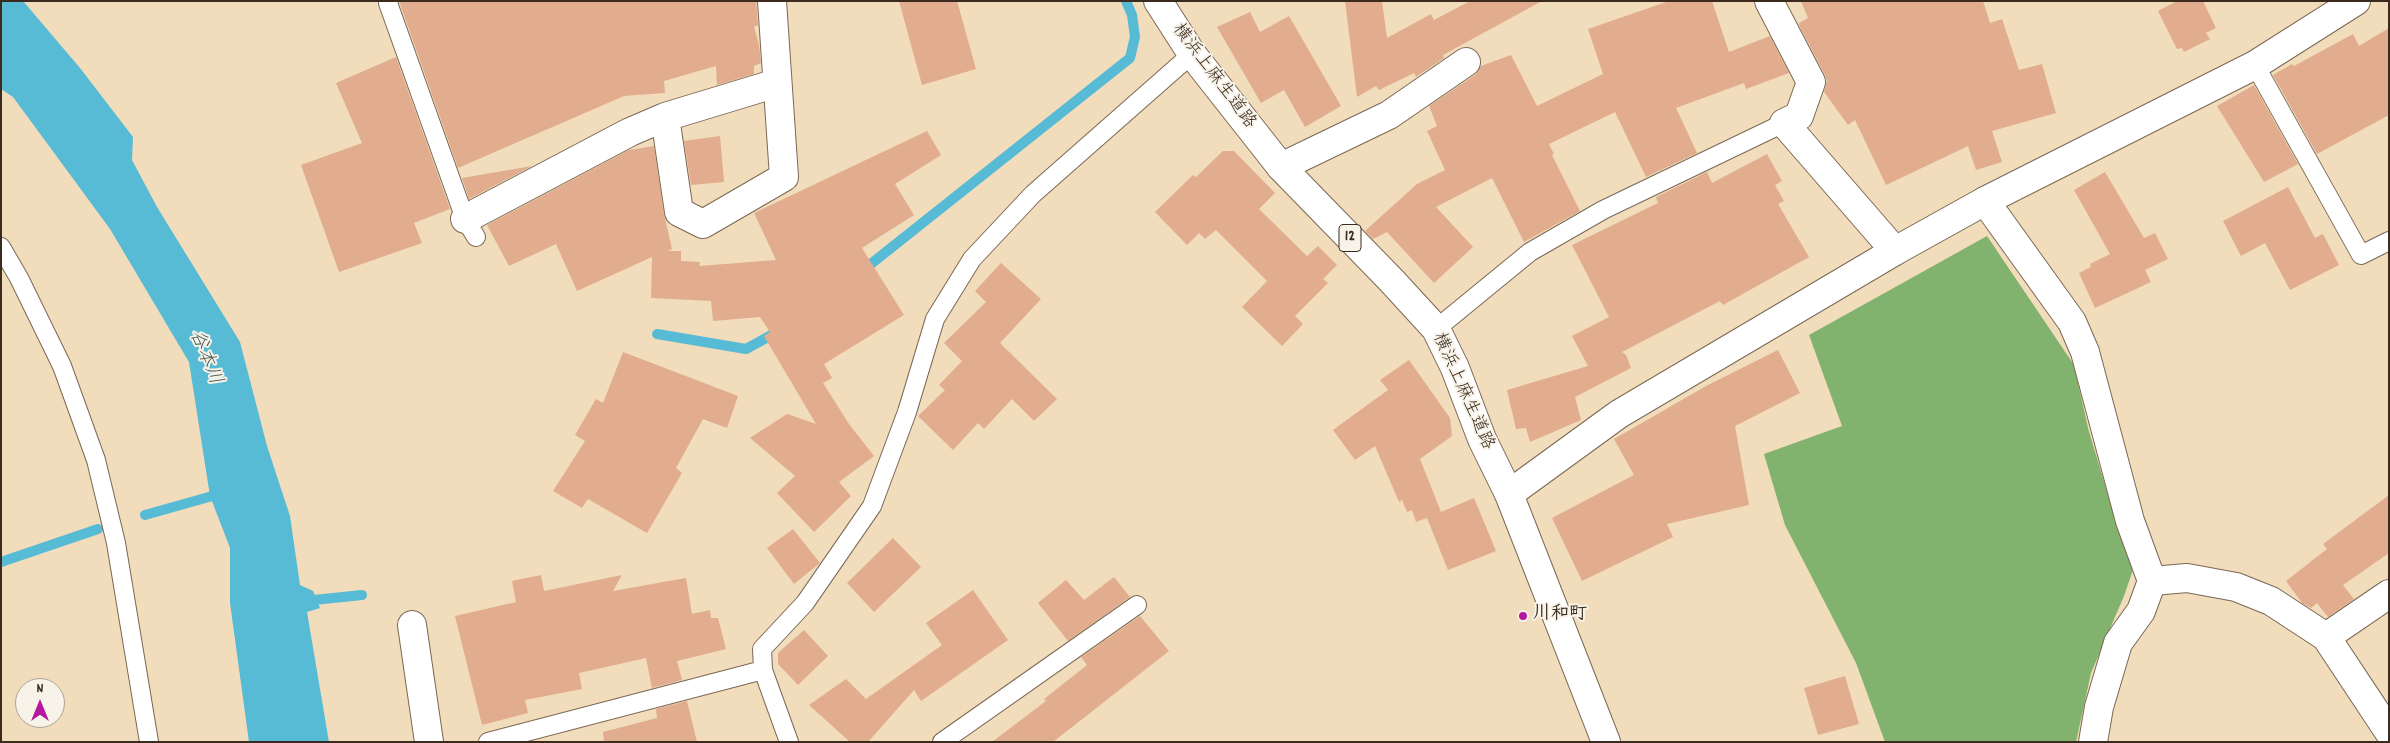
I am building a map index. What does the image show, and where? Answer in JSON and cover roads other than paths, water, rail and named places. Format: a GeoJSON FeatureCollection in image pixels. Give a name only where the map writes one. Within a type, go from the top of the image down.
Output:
{"type":"FeatureCollection","features":[{"type":"Feature","properties":{"kind":"street"},"geometry":{"type":"LineString","coordinates":[[665,117],[678,212],[703,224],[784,177],[772,1]]}},
{"type":"Feature","properties":{"kind":"street","name":"横浜上麻生道路"},"geometry":{"type":"LineString","coordinates":[[1158,1],[1192,54],[1281,167],[1436,329],[1455,368],[1482,439],[1509,494],[1606,742]]}},
{"type":"Feature","properties":{"kind":"street"},"geometry":{"type":"LineString","coordinates":[[1768,1],[1812,82],[1799,116],[1784,122],[1895,251]]}},
{"type":"Feature","properties":{"kind":"street"},"geometry":{"type":"LineString","coordinates":[[1509,494],[1620,414],[1895,251],[1985,201],[2255,65],[2356,1]]}},
{"type":"Feature","properties":{"kind":"street"},"geometry":{"type":"LineString","coordinates":[[1281,167],[1389,115],[1466,62]]}},
{"type":"Feature","properties":{"kind":"street"},"geometry":{"type":"LineString","coordinates":[[471,228],[630,132],[665,117],[777,83]]}},
{"type":"Feature","properties":{"kind":"street"},"geometry":{"type":"LineString","coordinates":[[1985,201],[2072,322],[2085,352],[2130,521],[2152,581],[2140,611],[2118,643],[2098,707],[2092,742]]}},
{"type":"Feature","properties":{"kind":"street"},"geometry":{"type":"LineString","coordinates":[[2152,581],[2187,578],[2236,587],[2271,601],[2326,637],[2389,732]]}},
{"type":"Feature","properties":{"kind":"street"},"geometry":{"type":"LineString","coordinates":[[2326,637],[2389,594]]}},
{"type":"Feature","properties":{"kind":"street"},"geometry":{"type":"LineString","coordinates":[[412,625],[429,742]]}},
{"type":"Feature","properties":{"kind":"lane"},"geometry":{"type":"LineString","coordinates":[[390,1],[388,3],[471,228]]}},
{"type":"Feature","properties":{"kind":"lane"},"geometry":{"type":"LineString","coordinates":[[789,742],[763,670],[762,649],[805,603],[872,506],[907,412],[935,319],[972,259],[1033,194],[1192,54]]}},
{"type":"Feature","properties":{"kind":"lane"},"geometry":{"type":"LineString","coordinates":[[2255,65],[2361,255],[2389,241]]}},
{"type":"Feature","properties":{"kind":"lane"},"geometry":{"type":"LineString","coordinates":[[1436,329],[1530,252],[1603,210],[1784,122]]}},
{"type":"Feature","properties":{"kind":"lane"},"geometry":{"type":"LineString","coordinates":[[1,247],[19,278],[62,366],[96,460],[116,543],[149,742]]}},
{"type":"Feature","properties":{"kind":"lane"},"geometry":{"type":"LineString","coordinates":[[942,742],[1136,605]]}},
{"type":"Feature","properties":{"kind":"lane"},"geometry":{"type":"LineString","coordinates":[[488,742],[763,670]]}},
{"type":"Feature","properties":{"kind":"water","name":"谷本川"},"geometry":{"type":"Polygon","coordinates":[[[1,1],[23,1],[80,68],[133,137],[132,160],[157,207],[240,342],[267,446],[290,516],[300,585],[313,591],[320,608],[307,612],[329,742],[249,742],[230,603],[230,548],[210,496],[189,362],[110,229],[13,97],[1,89],[1,1]]]}},
{"type":"Feature","properties":{"kind":"waterway"},"geometry":{"type":"LineString","coordinates":[[862,271],[1130,58],[1135,37],[1132,15],[1126,1]]}},
{"type":"Feature","properties":{"kind":"waterway"},"geometry":{"type":"LineString","coordinates":[[657,334],[746,349],[777,332]]}},
{"type":"Feature","properties":{"kind":"waterway"},"geometry":{"type":"LineString","coordinates":[[145,515],[223,493]]}},
{"type":"Feature","properties":{"kind":"waterway"},"geometry":{"type":"LineString","coordinates":[[1,562],[98,529]]}},
{"type":"Feature","properties":{"kind":"waterway"},"geometry":{"type":"LineString","coordinates":[[304,601],[362,595]]}},
{"type":"Feature","properties":{"kind":"place","name":"川和町"},"geometry":{"type":"Point","coordinates":[1523,616]}}]}
